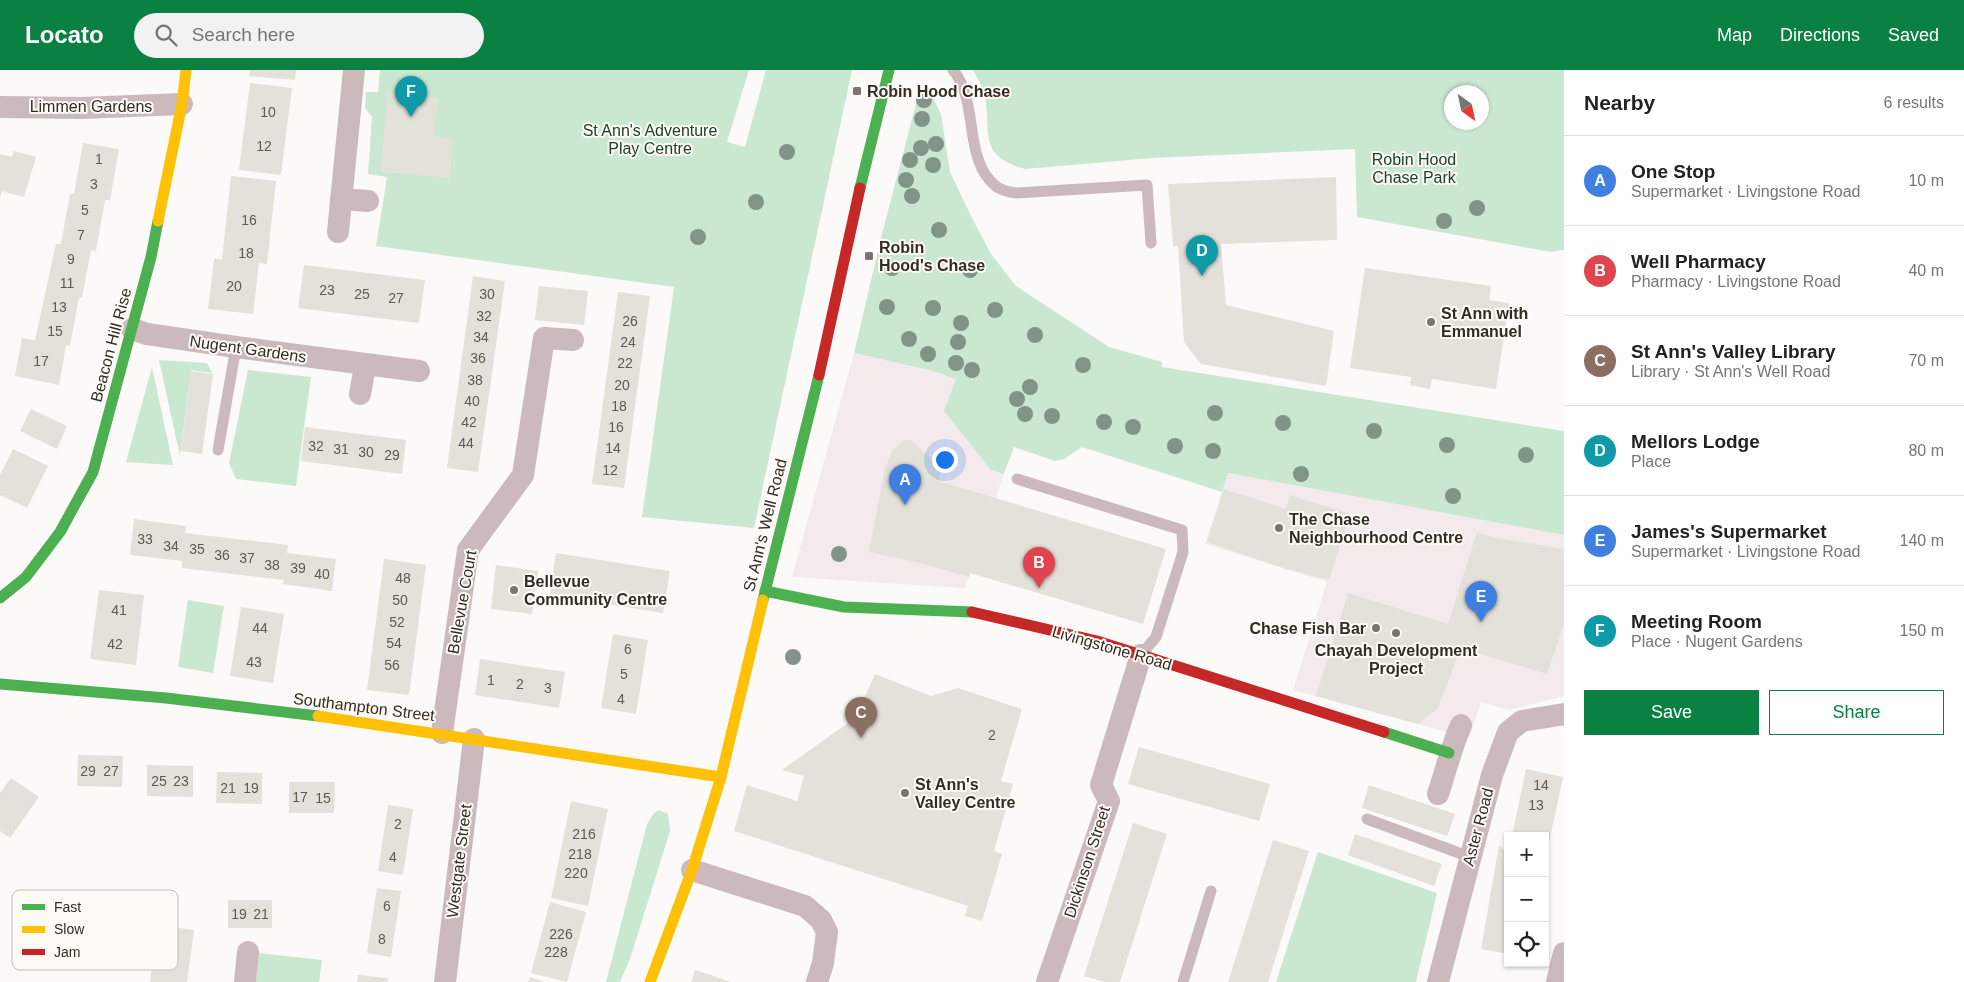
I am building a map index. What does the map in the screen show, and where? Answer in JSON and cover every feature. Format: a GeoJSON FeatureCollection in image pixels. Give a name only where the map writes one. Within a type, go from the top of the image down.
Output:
{"type":"FeatureCollection","features":[{"type":"Feature","properties":{"kind":"street","name":"Beacon Hill Rise"},"geometry":{"type":"LineString","coordinates":[[0,598],[26,577],[54,540],[93,472],[154,243],[182,104],[186,70]]}},
{"type":"Feature","properties":{"kind":"street"},"geometry":{"type":"LineString","coordinates":[[338,232],[354,70]]}},
{"type":"Feature","properties":{"kind":"street","name":"St Ann's Well Road"},"geometry":{"type":"LineString","coordinates":[[650,982],[692,870],[721,777],[764,592],[839,292],[863,173],[889,70]]}},
{"type":"Feature","properties":{"kind":"street","name":"Limmen Gardens"},"geometry":{"type":"LineString","coordinates":[[0,107],[81,108],[182,104]]}},
{"type":"Feature","properties":{"kind":"street"},"geometry":{"type":"LineString","coordinates":[[341,199],[368,201]]}},
{"type":"Feature","properties":{"kind":"street","name":"Nugent Gardens"},"geometry":{"type":"LineString","coordinates":[[132,330],[148,334],[365,366],[419,371]]}},
{"type":"Feature","properties":{"kind":"street","name":"Bellevue Court"},"geometry":{"type":"LineString","coordinates":[[442,733],[468,550],[523,476],[544,338],[572,340]]}},
{"type":"Feature","properties":{"kind":"street"},"geometry":{"type":"LineString","coordinates":[[360,394],[365,366]]}},
{"type":"Feature","properties":{"kind":"street","name":"Livingstone Road"},"geometry":{"type":"LineString","coordinates":[[764,592],[844,607],[977,612],[1097,641],[1449,753]]}},
{"type":"Feature","properties":{"kind":"street","name":"Dickinson Street"},"geometry":{"type":"LineString","coordinates":[[1047,982],[1109,801],[1101,785],[1141,656]]}},
{"type":"Feature","properties":{"kind":"street","name":"Southampton Street"},"geometry":{"type":"LineString","coordinates":[[0,684],[169,699],[442,733],[721,777]]}},
{"type":"Feature","properties":{"kind":"street","name":"Aster Road"},"geometry":{"type":"LineString","coordinates":[[1438,982],[1492,775],[1508,732],[1522,721],[1564,714]]}},
{"type":"Feature","properties":{"kind":"street"},"geometry":{"type":"LineString","coordinates":[[1438,794],[1449,763],[1449,753],[1462,725]]}},
{"type":"Feature","properties":{"kind":"street","name":"Westgate Street"},"geometry":{"type":"LineString","coordinates":[[445,982],[474,739]]}},
{"type":"Feature","properties":{"kind":"street"},"geometry":{"type":"LineString","coordinates":[[692,870],[805,906],[815,915],[827,932],[823,963],[817,982]]}},
{"type":"Feature","properties":{"kind":"street"},"geometry":{"type":"LineString","coordinates":[[245,982],[248,952]]}},
{"type":"Feature","properties":{"kind":"street"},"geometry":{"type":"LineString","coordinates":[[1557,982],[1564,953]]}},
{"type":"Feature","properties":{"kind":"lane"},"geometry":{"type":"LineString","coordinates":[[953,70],[960,79],[970,107],[972,138],[980,161],[989,179],[998,188],[1015,194],[1146,185],[1151,243]]}},
{"type":"Feature","properties":{"kind":"lane"},"geometry":{"type":"LineString","coordinates":[[218,450],[236,347]]}},
{"type":"Feature","properties":{"kind":"lane"},"geometry":{"type":"LineString","coordinates":[[1017,479],[1182,530],[1183,552],[1156,637],[1141,656]]}},
{"type":"Feature","properties":{"kind":"lane"},"geometry":{"type":"LineString","coordinates":[[1367,819],[1470,857]]}},
{"type":"Feature","properties":{"kind":"lane"},"geometry":{"type":"LineString","coordinates":[[1183,982],[1211,892]]}},
{"type":"Feature","properties":{"kind":"shaded area"},"geometry":{"type":"Polygon","coordinates":[[[854,353],[933,371],[957,379],[991,470],[1004,474],[965,588],[792,577],[854,353]]]}},
{"type":"Feature","properties":{"kind":"shaded area"},"geometry":{"type":"Polygon","coordinates":[[[1228,473],[1564,535],[1564,696],[1509,710],[1481,702],[1469,738],[1293,690],[1327,582],[1205,544],[1228,473]]]}},
{"type":"Feature","properties":{"kind":"green space","name":"St Ann's Adventure Play Centre"},"geometry":{"type":"Polygon","coordinates":[[[380,70],[749,70],[727,142],[745,147],[766,70],[852,70],[754,528],[642,517],[674,287],[376,246],[387,177],[368,174],[372,117],[365,108],[366,92],[378,92],[380,70]]]}},
{"type":"Feature","properties":{"kind":"green space","name":"Robin Hood Chase Park"},"geometry":{"type":"Polygon","coordinates":[[[973,70],[1564,70],[1564,250],[1551,252],[1357,217],[1355,149],[1152,158],[1025,169],[1008,163],[997,155],[991,147],[988,137],[986,101],[973,70]]]}},
{"type":"Feature","properties":{"kind":"green space"},"geometry":{"type":"Polygon","coordinates":[[[920,88],[931,94],[941,114],[950,172],[970,214],[991,254],[1016,286],[1109,347],[1162,362],[1162,367],[1564,431],[1564,535],[1228,473],[1222,492],[1082,447],[1064,459],[1055,461],[1014,447],[1004,474],[991,470],[944,411],[956,379],[933,371],[854,353],[882,234],[920,88]]]}},
{"type":"Feature","properties":{"kind":"green space"},"geometry":{"type":"Polygon","coordinates":[[[159,360],[207,363],[212,373],[191,370],[180,456],[159,360]]]}},
{"type":"Feature","properties":{"kind":"green space"},"geometry":{"type":"Polygon","coordinates":[[[152,367],[173,465],[126,462],[152,367]]]}},
{"type":"Feature","properties":{"kind":"green space"},"geometry":{"type":"Polygon","coordinates":[[[248,370],[311,377],[296,486],[236,479],[229,463],[248,370]]]}},
{"type":"Feature","properties":{"kind":"green space"},"geometry":{"type":"Polygon","coordinates":[[[188,600],[224,606],[213,673],[178,667],[188,600]]]}},
{"type":"Feature","properties":{"kind":"green space"},"geometry":{"type":"Polygon","coordinates":[[[659,810],[668,814],[670,831],[630,959],[620,982],[606,982],[647,824],[654,813],[659,810]]]}},
{"type":"Feature","properties":{"kind":"green space"},"geometry":{"type":"Polygon","coordinates":[[[1318,852],[1437,893],[1416,982],[1276,982],[1318,852]]]}},
{"type":"Feature","properties":{"kind":"green space"},"geometry":{"type":"Polygon","coordinates":[[[259,953],[322,960],[319,982],[256,982],[259,953]]]}},
{"type":"Feature","properties":{"kind":"building"},"geometry":{"type":"Polygon","coordinates":[[[250,70],[296,70],[295,80],[249,76],[250,70]]]}},
{"type":"Feature","properties":{"kind":"building"},"geometry":{"type":"Polygon","coordinates":[[[250,83],[292,88],[281,175],[239,170],[250,83]]]}},
{"type":"Feature","properties":{"kind":"building"},"geometry":{"type":"Polygon","coordinates":[[[387,93],[438,98],[434,136],[453,138],[450,178],[381,172],[387,93]]]}},
{"type":"Feature","properties":{"kind":"building"},"geometry":{"type":"Polygon","coordinates":[[[83,143],[119,149],[110,200],[105,200],[96,251],[91,250],[82,298],[79,297],[70,346],[66,345],[59,385],[15,376],[22,338],[35,340],[56,244],[61,244],[70,194],[74,194],[83,143]]]}},
{"type":"Feature","properties":{"kind":"building"},"geometry":{"type":"Polygon","coordinates":[[[14,151],[36,157],[24,197],[2,191],[0,197],[0,154],[12,157],[14,151]]]}},
{"type":"Feature","properties":{"kind":"building"},"geometry":{"type":"Polygon","coordinates":[[[231,176],[276,181],[267,264],[259,263],[253,314],[208,309],[214,259],[222,259],[231,176]]]}},
{"type":"Feature","properties":{"kind":"building"},"geometry":{"type":"Polygon","coordinates":[[[1336,177],[1337,240],[1221,244],[1226,305],[1334,331],[1326,386],[1201,364],[1184,342],[1178,246],[1173,246],[1168,184],[1336,177]]]}},
{"type":"Feature","properties":{"kind":"building"},"geometry":{"type":"Polygon","coordinates":[[[304,265],[425,280],[419,323],[298,308],[304,265]]]}},
{"type":"Feature","properties":{"kind":"building","name":"St Ann with Emmanuel"},"geometry":{"type":"Polygon","coordinates":[[[1365,268],[1491,286],[1489,300],[1509,303],[1496,389],[1432,379],[1430,389],[1410,385],[1411,377],[1350,368],[1365,268]]]}},
{"type":"Feature","properties":{"kind":"building"},"geometry":{"type":"Polygon","coordinates":[[[473,276],[505,281],[478,472],[447,468],[473,276]]]}},
{"type":"Feature","properties":{"kind":"building"},"geometry":{"type":"Polygon","coordinates":[[[539,286],[588,291],[584,325],[535,320],[539,286]]]}},
{"type":"Feature","properties":{"kind":"building"},"geometry":{"type":"Polygon","coordinates":[[[618,292],[650,296],[624,488],[592,484],[618,292]]]}},
{"type":"Feature","properties":{"kind":"building"},"geometry":{"type":"Polygon","coordinates":[[[191,371],[213,374],[202,454],[181,451],[191,371]]]}},
{"type":"Feature","properties":{"kind":"building"},"geometry":{"type":"Polygon","coordinates":[[[31,409],[67,426],[57,449],[20,431],[31,409]]]}},
{"type":"Feature","properties":{"kind":"building"},"geometry":{"type":"Polygon","coordinates":[[[305,427],[406,440],[402,474],[301,461],[305,427]]]}},
{"type":"Feature","properties":{"kind":"building"},"geometry":{"type":"Polygon","coordinates":[[[904,440],[911,440],[941,468],[938,481],[1166,549],[1143,624],[970,573],[969,577],[916,562],[869,552],[885,468],[892,451],[904,440]]]}},
{"type":"Feature","properties":{"kind":"building"},"geometry":{"type":"Polygon","coordinates":[[[13,449],[48,466],[27,508],[0,495],[0,475],[13,449]]]}},
{"type":"Feature","properties":{"kind":"building","name":"The Chase Neighbourhood Centre"},"geometry":{"type":"Polygon","coordinates":[[[1224,489],[1286,509],[1290,495],[1350,514],[1329,580],[1277,566],[1207,542],[1224,489]]]}},
{"type":"Feature","properties":{"kind":"building"},"geometry":{"type":"Polygon","coordinates":[[[134,519],[186,526],[185,533],[288,545],[287,553],[336,559],[332,591],[283,584],[284,580],[182,568],[182,561],[130,555],[134,519]]]}},
{"type":"Feature","properties":{"kind":"building"},"geometry":{"type":"Polygon","coordinates":[[[1477,532],[1492,537],[1564,549],[1564,624],[1547,674],[1461,648],[1438,708],[1418,724],[1316,696],[1348,593],[1448,624],[1477,532]]]}},
{"type":"Feature","properties":{"kind":"building"},"geometry":{"type":"Polygon","coordinates":[[[556,553],[670,571],[663,613],[550,595],[556,553]]]}},
{"type":"Feature","properties":{"kind":"building"},"geometry":{"type":"Polygon","coordinates":[[[384,559],[426,565],[409,695],[367,690],[384,559]]]}},
{"type":"Feature","properties":{"kind":"building","name":"Bellevue Community Centre"},"geometry":{"type":"Polygon","coordinates":[[[496,565],[538,571],[532,614],[491,609],[496,565]]]}},
{"type":"Feature","properties":{"kind":"building"},"geometry":{"type":"Polygon","coordinates":[[[99,590],[144,595],[136,665],[90,659],[99,590]]]}},
{"type":"Feature","properties":{"kind":"building"},"geometry":{"type":"Polygon","coordinates":[[[241,607],[284,614],[273,683],[230,676],[241,607]]]}},
{"type":"Feature","properties":{"kind":"building"},"geometry":{"type":"Polygon","coordinates":[[[613,634],[648,640],[636,714],[601,708],[613,634]]]}},
{"type":"Feature","properties":{"kind":"building"},"geometry":{"type":"Polygon","coordinates":[[[480,659],[565,672],[559,708],[475,695],[480,659]]]}},
{"type":"Feature","properties":{"kind":"building","name":"St Ann's Valley Centre"},"geometry":{"type":"Polygon","coordinates":[[[875,674],[931,696],[958,688],[1022,709],[1001,781],[1013,784],[994,851],[1002,854],[982,921],[965,916],[968,906],[734,831],[747,785],[797,801],[804,776],[782,770],[856,717],[875,674]]]}},
{"type":"Feature","properties":{"kind":"building"},"geometry":{"type":"Polygon","coordinates":[[[1139,747],[1270,784],[1259,821],[1128,784],[1139,747]]]}},
{"type":"Feature","properties":{"kind":"building"},"geometry":{"type":"Polygon","coordinates":[[[78,755],[123,756],[122,787],[77,786],[78,755]]]}},
{"type":"Feature","properties":{"kind":"building"},"geometry":{"type":"Polygon","coordinates":[[[147,765],[193,766],[193,797],[147,796],[147,765]]]}},
{"type":"Feature","properties":{"kind":"building"},"geometry":{"type":"Polygon","coordinates":[[[1526,769],[1563,777],[1549,842],[1549,832],[1513,832],[1526,769]]]}},
{"type":"Feature","properties":{"kind":"building"},"geometry":{"type":"Polygon","coordinates":[[[217,772],[262,773],[262,804],[216,803],[217,772]]]}},
{"type":"Feature","properties":{"kind":"building"},"geometry":{"type":"Polygon","coordinates":[[[11,778],[39,797],[10,838],[0,831],[0,793],[11,778]]]}},
{"type":"Feature","properties":{"kind":"building"},"geometry":{"type":"Polygon","coordinates":[[[289,782],[335,782],[334,813],[289,813],[289,782]]]}},
{"type":"Feature","properties":{"kind":"building"},"geometry":{"type":"Polygon","coordinates":[[[1369,785],[1455,814],[1447,836],[1362,808],[1369,785]]]}},
{"type":"Feature","properties":{"kind":"building"},"geometry":{"type":"Polygon","coordinates":[[[571,801],[608,809],[588,906],[551,898],[571,801]]]}},
{"type":"Feature","properties":{"kind":"building"},"geometry":{"type":"Polygon","coordinates":[[[388,805],[413,809],[403,875],[378,871],[388,805]]]}},
{"type":"Feature","properties":{"kind":"building"},"geometry":{"type":"Polygon","coordinates":[[[1133,823],[1167,834],[1120,982],[1105,982],[1084,976],[1133,823]]]}},
{"type":"Feature","properties":{"kind":"building"},"geometry":{"type":"Polygon","coordinates":[[[1355,834],[1442,864],[1434,886],[1348,855],[1355,834]]]}},
{"type":"Feature","properties":{"kind":"building"},"geometry":{"type":"Polygon","coordinates":[[[1273,840],[1309,851],[1268,982],[1228,982],[1273,840]]]}},
{"type":"Feature","properties":{"kind":"building"},"geometry":{"type":"Polygon","coordinates":[[[1499,845],[1504,850],[1504,953],[1481,949],[1499,845]]]}},
{"type":"Feature","properties":{"kind":"building"},"geometry":{"type":"Polygon","coordinates":[[[377,888],[401,891],[391,957],[367,953],[377,888]]]}},
{"type":"Feature","properties":{"kind":"building"},"geometry":{"type":"Polygon","coordinates":[[[228,900],[272,900],[272,928],[228,928],[228,900]]]}},
{"type":"Feature","properties":{"kind":"building"},"geometry":{"type":"Polygon","coordinates":[[[550,902],[586,912],[567,982],[531,973],[550,902]]]}},
{"type":"Feature","properties":{"kind":"building"},"geometry":{"type":"Polygon","coordinates":[[[178,928],[194,930],[187,982],[150,982],[151,970],[178,970],[178,928]]]}},
{"type":"Feature","properties":{"kind":"building"},"geometry":{"type":"Polygon","coordinates":[[[695,970],[731,982],[691,982],[695,970]]]}},
{"type":"Feature","properties":{"kind":"building"},"geometry":{"type":"Polygon","coordinates":[[[358,975],[388,978],[388,982],[357,982],[358,975]]]}},
{"type":"Feature","properties":{"kind":"building"},"geometry":{"type":"Polygon","coordinates":[[[530,977],[544,982],[528,982],[530,977]]]}},
{"type":"Feature","properties":{"kind":"traffic: fast"},"geometry":{"type":"LineString","coordinates":[[860,188],[889,70]]}},
{"type":"Feature","properties":{"kind":"traffic: fast"},"geometry":{"type":"LineString","coordinates":[[0,598],[26,577],[60,532],[93,472],[151,257],[158,221]]}},
{"type":"Feature","properties":{"kind":"traffic: fast"},"geometry":{"type":"LineString","coordinates":[[763,600],[819,375]]}},
{"type":"Feature","properties":{"kind":"traffic: fast"},"geometry":{"type":"LineString","coordinates":[[765,591],[844,607],[972,612]]}},
{"type":"Feature","properties":{"kind":"traffic: fast"},"geometry":{"type":"LineString","coordinates":[[0,684],[166,698],[318,716]]}},
{"type":"Feature","properties":{"kind":"traffic: fast"},"geometry":{"type":"LineString","coordinates":[[1384,732],[1449,753]]}},
{"type":"Feature","properties":{"kind":"traffic: slow"},"geometry":{"type":"LineString","coordinates":[[158,221],[182,104],[186,70]]}},
{"type":"Feature","properties":{"kind":"traffic: slow"},"geometry":{"type":"LineString","coordinates":[[650,982],[692,870],[721,777],[763,600]]}},
{"type":"Feature","properties":{"kind":"traffic: slow"},"geometry":{"type":"LineString","coordinates":[[318,716],[721,777]]}},
{"type":"Feature","properties":{"kind":"traffic: jam"},"geometry":{"type":"LineString","coordinates":[[819,375],[860,188]]}},
{"type":"Feature","properties":{"kind":"traffic: jam"},"geometry":{"type":"LineString","coordinates":[[972,612],[1097,641],[1384,732]]}},
{"type":"Feature","properties":{"kind":"place","name":"Robin Hood Chase"},"geometry":{"type":"Point","coordinates":[857,91]}},
{"type":"Feature","properties":{"kind":"place","name":"Meeting Room"},"geometry":{"type":"Point","coordinates":[411,117]}},
{"type":"Feature","properties":{"kind":"place","name":"Robin Hood's Chase"},"geometry":{"type":"Point","coordinates":[869,256]}},
{"type":"Feature","properties":{"kind":"place","name":"Mellors Lodge"},"geometry":{"type":"Point","coordinates":[1202,276]}},
{"type":"Feature","properties":{"kind":"place","name":"St Ann with Emmanuel"},"geometry":{"type":"Point","coordinates":[1431,322]}},
{"type":"Feature","properties":{"kind":"place","name":"One Stop"},"geometry":{"type":"Point","coordinates":[905,505]}},
{"type":"Feature","properties":{"kind":"place","name":"The Chase Neighbourhood Centre"},"geometry":{"type":"Point","coordinates":[1279,528]}},
{"type":"Feature","properties":{"kind":"place","name":"Well Pharmacy"},"geometry":{"type":"Point","coordinates":[1039,588]}},
{"type":"Feature","properties":{"kind":"place","name":"Bellevue Community Centre"},"geometry":{"type":"Point","coordinates":[514,590]}},
{"type":"Feature","properties":{"kind":"place","name":"James's Supermarket"},"geometry":{"type":"Point","coordinates":[1481,622]}},
{"type":"Feature","properties":{"kind":"place","name":"Chase Fish Bar"},"geometry":{"type":"Point","coordinates":[1376,628]}},
{"type":"Feature","properties":{"kind":"place","name":"Chayah Development Project"},"geometry":{"type":"Point","coordinates":[1396,633]}},
{"type":"Feature","properties":{"kind":"place","name":"St Ann's Valley Library"},"geometry":{"type":"Point","coordinates":[861,738]}},
{"type":"Feature","properties":{"kind":"place","name":"St Ann's Valley Centre"},"geometry":{"type":"Point","coordinates":[905,793]}}]}
